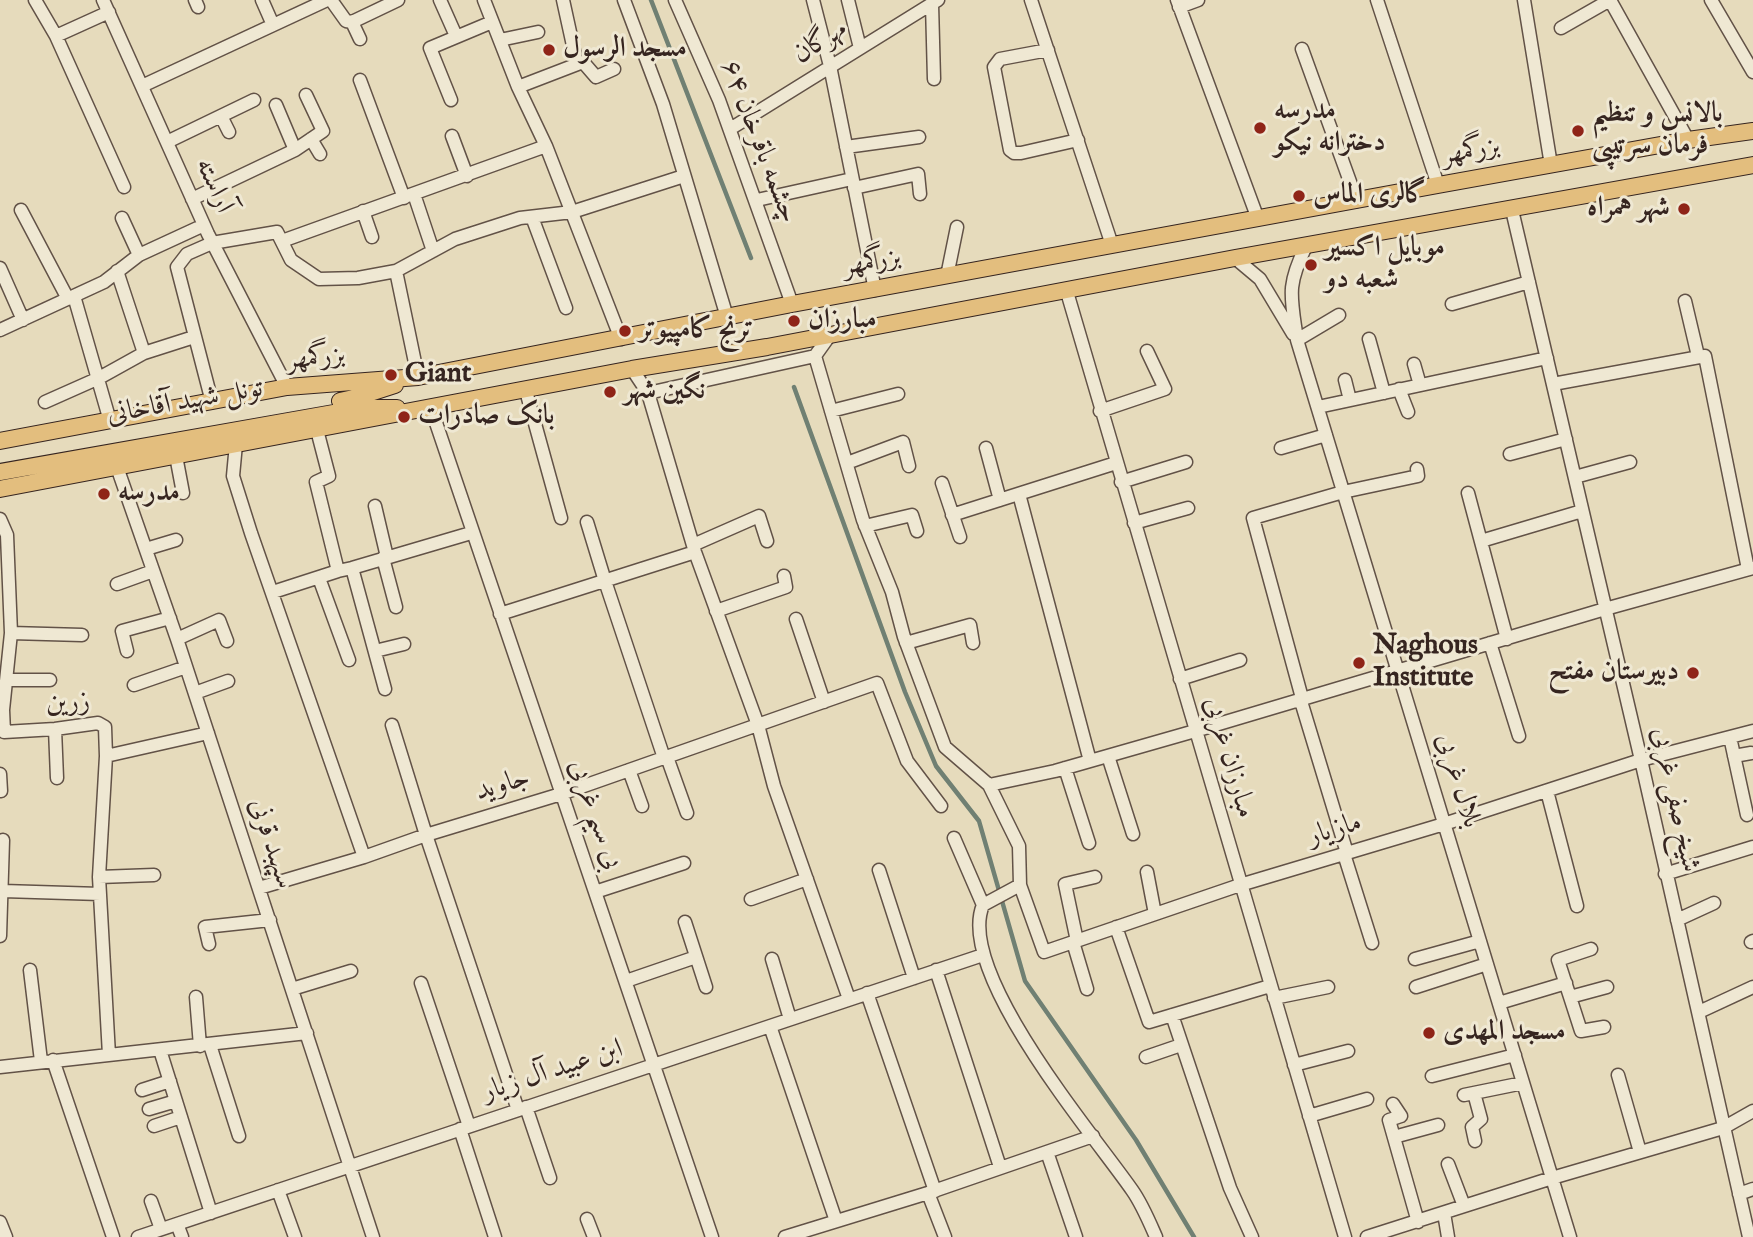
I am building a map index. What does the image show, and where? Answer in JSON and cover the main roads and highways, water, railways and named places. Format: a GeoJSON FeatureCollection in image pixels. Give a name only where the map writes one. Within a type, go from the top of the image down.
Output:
{"type":"FeatureCollection","features":[{"type":"Feature","properties":{"kind":"main road","name":"بزرگمهر"},"geometry":{"type":"LineString","coordinates":[[0,441],[287,387],[418,377],[792,304],[1438,184],[1753,131]]}},
{"type":"Feature","properties":{"kind":"main road","name":"بزرگمهر"},"geometry":{"type":"LineString","coordinates":[[0,489],[632,369],[767,347],[1235,258],[1753,165]]}},
{"type":"Feature","properties":{"kind":"main road","name":"تونل شهید آقاخانی"},"geometry":{"type":"LineString","coordinates":[[0,463],[358,397],[418,377]]}},
{"type":"Feature","properties":{"kind":"main road","name":"بزرگمهر"},"geometry":{"type":"LineString","coordinates":[[0,472],[362,408],[431,408]]}},
{"type":"Feature","properties":{"kind":"waterway"},"geometry":{"type":"LineString","coordinates":[[651,0],[751,258]]}},
{"type":"Feature","properties":{"kind":"waterway"},"geometry":{"type":"LineString","coordinates":[[794,387],[905,692],[936,766],[979,821],[1025,981],[1136,1140],[1194,1237]]}},
{"type":"Feature","properties":{"kind":"place","name":"مسجد الرسول"},"geometry":{"type":"Point","coordinates":[549,50]}},
{"type":"Feature","properties":{"kind":"place","name":"مدرسه دخترانه نیکو"},"geometry":{"type":"Point","coordinates":[1260,128]}},
{"type":"Feature","properties":{"kind":"place","name":"بالانس و تنظیم فرمان سرتیپی"},"geometry":{"type":"Point","coordinates":[1578,131]}},
{"type":"Feature","properties":{"kind":"place","name":"گالری الماس"},"geometry":{"type":"Point","coordinates":[1299,196]}},
{"type":"Feature","properties":{"kind":"place","name":"شهر همراه"},"geometry":{"type":"Point","coordinates":[1684,209]}},
{"type":"Feature","properties":{"kind":"place","name":"موبایل اکسیر شعبه دو"},"geometry":{"type":"Point","coordinates":[1311,265]}},
{"type":"Feature","properties":{"kind":"place","name":"مبارزان"},"geometry":{"type":"Point","coordinates":[794,321]}},
{"type":"Feature","properties":{"kind":"place","name":"ترنج کامپیوتر"},"geometry":{"type":"Point","coordinates":[625,331]}},
{"type":"Feature","properties":{"kind":"place","name":"Giant"},"geometry":{"type":"Point","coordinates":[391,375]}},
{"type":"Feature","properties":{"kind":"place","name":"نگین شهر"},"geometry":{"type":"Point","coordinates":[610,392]}},
{"type":"Feature","properties":{"kind":"place","name":"بانک صادرات"},"geometry":{"type":"Point","coordinates":[404,417]}},
{"type":"Feature","properties":{"kind":"place","name":"مدرسه"},"geometry":{"type":"Point","coordinates":[104,494]}},
{"type":"Feature","properties":{"kind":"place","name":"Naghous Institute"},"geometry":{"type":"Point","coordinates":[1359,663]}},
{"type":"Feature","properties":{"kind":"place","name":"دبیرستان مفتح"},"geometry":{"type":"Point","coordinates":[1693,673]}},
{"type":"Feature","properties":{"kind":"place","name":"مسجد المهدی"},"geometry":{"type":"Point","coordinates":[1429,1033]}}]}
